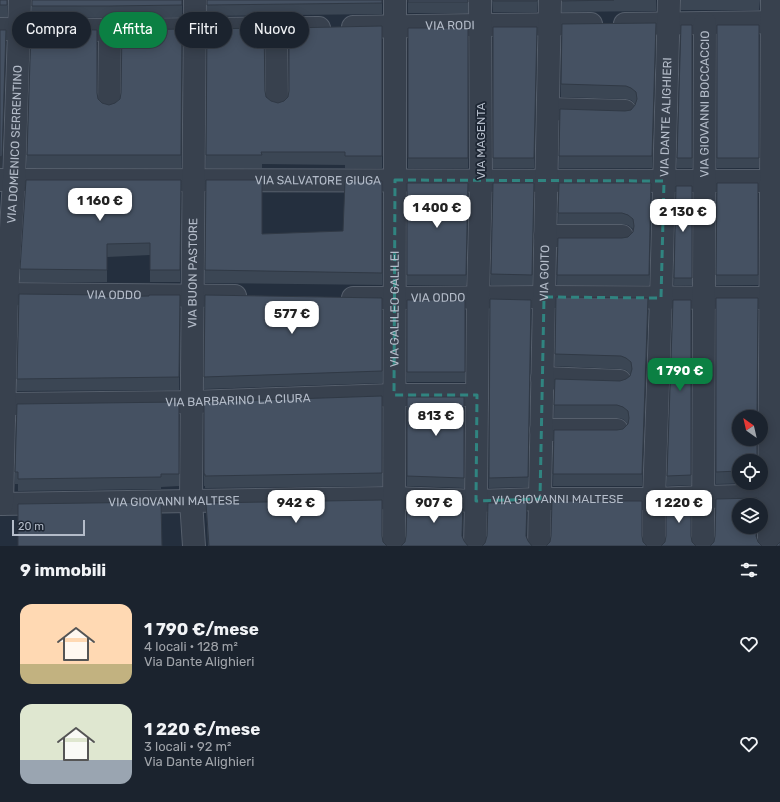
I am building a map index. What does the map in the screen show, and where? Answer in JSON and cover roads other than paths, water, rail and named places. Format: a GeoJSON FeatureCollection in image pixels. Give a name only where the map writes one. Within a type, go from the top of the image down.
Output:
{"type":"FeatureCollection","features":[{"type":"Feature","properties":{"kind":"street","name":"VIA DOMENICO SERRENTINO"},"geometry":{"type":"LineString","coordinates":[[1,504],[3,294],[7,180],[9,29],[20,0]]}},
{"type":"Feature","properties":{"kind":"street","name":"VIA BUON PASTORE"},"geometry":{"type":"LineString","coordinates":[[195,0],[195,12]]}},
{"type":"Feature","properties":{"kind":"street","name":"VIA GALILEO GALILEI"},"geometry":{"type":"LineString","coordinates":[[394,0],[394,546]]}},
{"type":"Feature","properties":{"kind":"street","name":"VIA MAGENTA"},"geometry":{"type":"LineString","coordinates":[[475,546],[481,180],[480,0]]}},
{"type":"Feature","properties":{"kind":"street","name":"VIA GOITO"},"geometry":{"type":"LineString","coordinates":[[539,546],[550,0]]}},
{"type":"Feature","properties":{"kind":"street","name":"VIA DANTE ALIGHIERI"},"geometry":{"type":"LineString","coordinates":[[654,546],[654,499],[661,298],[668,0]]}},
{"type":"Feature","properties":{"kind":"street"},"geometry":{"type":"LineString","coordinates":[[769,546],[774,496],[776,181],[776,22],[772,0]]}},
{"type":"Feature","properties":{"kind":"street","name":"VIA RODI"},"geometry":{"type":"LineString","coordinates":[[309,27],[776,22]]}},
{"type":"Feature","properties":{"kind":"street","name":"VIA GIOVANNI BOCCACCIO"},"geometry":{"type":"LineString","coordinates":[[704,546],[705,23]]}},
{"type":"Feature","properties":{"kind":"street","name":"VIA RODI"},"geometry":{"type":"LineString","coordinates":[[9,29],[99,30]]}},
{"type":"Feature","properties":{"kind":"street"},"geometry":{"type":"LineString","coordinates":[[109,105],[110,48]]}},
{"type":"Feature","properties":{"kind":"street","name":"VIA BUON PASTORE"},"geometry":{"type":"LineString","coordinates":[[194,48],[191,500],[194,546]]}},
{"type":"Feature","properties":{"kind":"street"},"geometry":{"type":"LineString","coordinates":[[276,48],[277,104]]}},
{"type":"Feature","properties":{"kind":"street"},"geometry":{"type":"LineString","coordinates":[[548,109],[625,111]]}},
{"type":"Feature","properties":{"kind":"street","name":"VIA SALVATORE GIUGA"},"geometry":{"type":"LineString","coordinates":[[7,180],[776,181]]}},
{"type":"Feature","properties":{"kind":"street"},"geometry":{"type":"LineString","coordinates":[[545,236],[622,236]]}},
{"type":"Feature","properties":{"kind":"street","name":"VIA ODDO"},"geometry":{"type":"LineString","coordinates":[[3,294],[255,296]]}},
{"type":"Feature","properties":{"kind":"street","name":"VIA ODDO"},"geometry":{"type":"LineString","coordinates":[[332,298],[775,298]]}},
{"type":"Feature","properties":{"kind":"street"},"geometry":{"type":"LineString","coordinates":[[542,378],[620,381]]}},
{"type":"Feature","properties":{"kind":"street","name":"VIA BARBARINO LA CIURA"},"geometry":{"type":"LineString","coordinates":[[2,404],[192,402],[394,395],[477,395]]}},
{"type":"Feature","properties":{"kind":"street"},"geometry":{"type":"LineString","coordinates":[[541,430],[617,430]]}},
{"type":"Feature","properties":{"kind":"street","name":"VIA GIOVANNI MALTESE"},"geometry":{"type":"LineString","coordinates":[[1,504],[191,500],[393,498],[476,500],[654,499],[774,496]]}}]}
